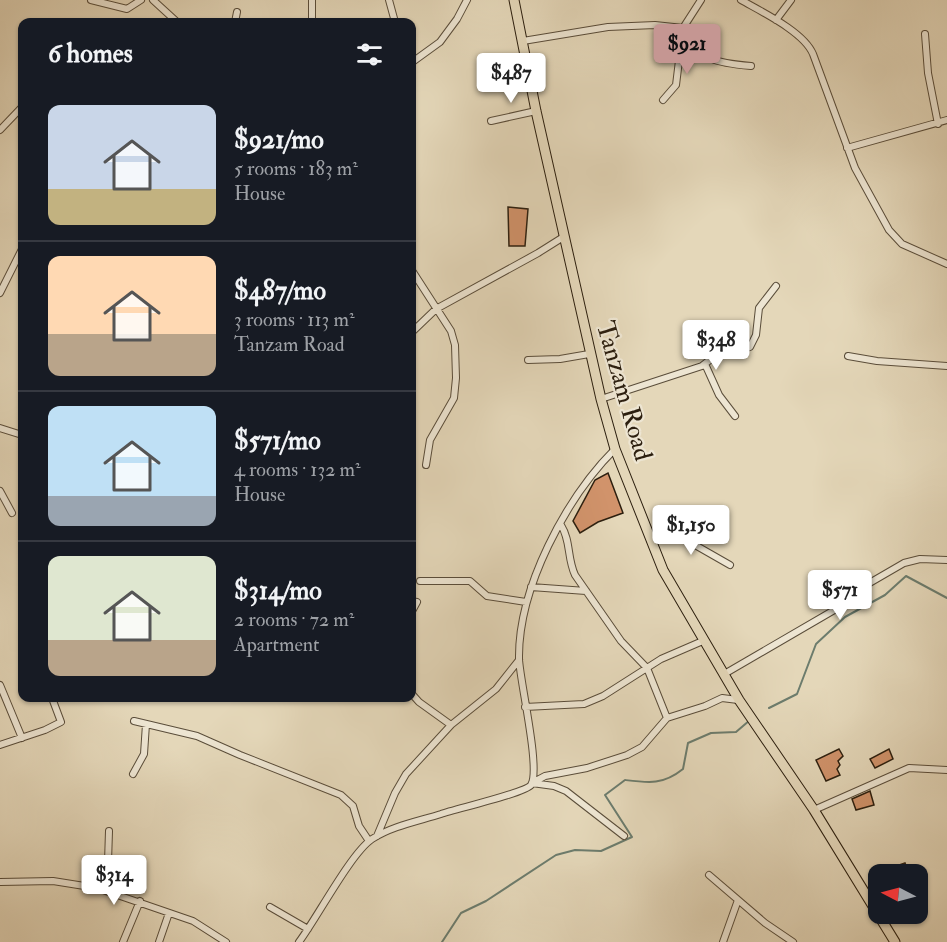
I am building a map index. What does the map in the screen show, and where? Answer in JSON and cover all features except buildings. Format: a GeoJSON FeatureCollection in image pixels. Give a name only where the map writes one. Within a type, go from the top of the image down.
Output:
{"type":"FeatureCollection","features":[{"type":"Feature","properties":{"kind":"highway","name":"Tanzam Road"},"geometry":{"type":"LineString","coordinates":[[514,0],[536,111],[601,399],[615,449],[663,570],[726,674],[739,700],[814,810],[896,942]]}},
{"type":"Feature","properties":{"kind":"street"},"geometry":{"type":"LineString","coordinates":[[91,0],[128,9],[141,0]]}},
{"type":"Feature","properties":{"kind":"street"},"geometry":{"type":"LineString","coordinates":[[153,0],[173,18]]}},
{"type":"Feature","properties":{"kind":"street"},"geometry":{"type":"LineString","coordinates":[[312,0],[312,18]]}},
{"type":"Feature","properties":{"kind":"street"},"geometry":{"type":"LineString","coordinates":[[389,0],[394,18]]}},
{"type":"Feature","properties":{"kind":"street"},"geometry":{"type":"LineString","coordinates":[[416,59],[440,42],[457,19],[467,0]]}},
{"type":"Feature","properties":{"kind":"street"},"geometry":{"type":"LineString","coordinates":[[523,41],[608,27],[655,25],[673,28],[686,25],[701,0]]}},
{"type":"Feature","properties":{"kind":"street"},"geometry":{"type":"LineString","coordinates":[[741,0],[776,21],[812,49],[847,148],[878,212],[894,237],[909,248],[947,264]]}},
{"type":"Feature","properties":{"kind":"street"},"geometry":{"type":"LineString","coordinates":[[776,21],[792,0]]}},
{"type":"Feature","properties":{"kind":"street"},"geometry":{"type":"LineString","coordinates":[[236,18],[237,12]]}},
{"type":"Feature","properties":{"kind":"street"},"geometry":{"type":"LineString","coordinates":[[673,28],[690,46],[710,59],[751,66]]}},
{"type":"Feature","properties":{"kind":"street"},"geometry":{"type":"LineString","coordinates":[[925,34],[928,74],[938,124]]}},
{"type":"Feature","properties":{"kind":"street"},"geometry":{"type":"LineString","coordinates":[[663,100],[676,85],[682,36]]}},
{"type":"Feature","properties":{"kind":"street"},"geometry":{"type":"LineString","coordinates":[[0,130],[18,111]]}},
{"type":"Feature","properties":{"kind":"street"},"geometry":{"type":"LineString","coordinates":[[490,121],[536,111]]}},
{"type":"Feature","properties":{"kind":"street"},"geometry":{"type":"LineString","coordinates":[[847,148],[947,120]]}},
{"type":"Feature","properties":{"kind":"street"},"geometry":{"type":"LineString","coordinates":[[416,328],[436,309],[565,236]]}},
{"type":"Feature","properties":{"kind":"street"},"geometry":{"type":"LineString","coordinates":[[0,293],[18,257]]}},
{"type":"Feature","properties":{"kind":"street"},"geometry":{"type":"LineString","coordinates":[[416,282],[453,336],[456,378],[454,398],[430,440],[426,465]]}},
{"type":"Feature","properties":{"kind":"street"},"geometry":{"type":"LineString","coordinates":[[601,399],[754,344],[759,308],[776,285]]}},
{"type":"Feature","properties":{"kind":"street"},"geometry":{"type":"LineString","coordinates":[[528,360],[560,359],[590,354]]}},
{"type":"Feature","properties":{"kind":"street"},"geometry":{"type":"LineString","coordinates":[[848,356],[877,361],[947,366]]}},
{"type":"Feature","properties":{"kind":"street"},"geometry":{"type":"LineString","coordinates":[[705,363],[719,395],[735,416]]}},
{"type":"Feature","properties":{"kind":"street"},"geometry":{"type":"LineString","coordinates":[[0,428],[18,434]]}},
{"type":"Feature","properties":{"kind":"street"},"geometry":{"type":"LineString","coordinates":[[532,783],[534,777],[531,745],[519,660],[520,631],[525,602],[544,555],[561,525],[602,462],[615,449]]}},
{"type":"Feature","properties":{"kind":"street"},"geometry":{"type":"LineString","coordinates":[[0,491],[12,513]]}},
{"type":"Feature","properties":{"kind":"street"},"geometry":{"type":"LineString","coordinates":[[561,525],[568,538],[571,566],[621,641],[647,668],[667,717]]}},
{"type":"Feature","properties":{"kind":"street"},"geometry":{"type":"LineString","coordinates":[[652,541],[666,535],[681,537],[730,565]]}},
{"type":"Feature","properties":{"kind":"street"},"geometry":{"type":"LineString","coordinates":[[726,674],[836,609],[854,592],[904,562],[920,559],[947,560]]}},
{"type":"Feature","properties":{"kind":"street"},"geometry":{"type":"LineString","coordinates":[[420,581],[470,581],[487,596],[525,602]]}},
{"type":"Feature","properties":{"kind":"street"},"geometry":{"type":"LineString","coordinates":[[531,587],[586,591]]}},
{"type":"Feature","properties":{"kind":"street"},"geometry":{"type":"LineString","coordinates":[[525,707],[584,704],[603,696],[661,659],[705,640]]}},
{"type":"Feature","properties":{"kind":"street"},"geometry":{"type":"LineString","coordinates":[[377,836],[399,784],[451,724],[496,689],[519,660]]}},
{"type":"Feature","properties":{"kind":"street"},"geometry":{"type":"LineString","coordinates":[[0,685],[22,738]]}},
{"type":"Feature","properties":{"kind":"street"},"geometry":{"type":"LineString","coordinates":[[299,942],[369,841],[377,836],[447,811],[514,793],[529,787],[545,776],[587,768],[627,755],[642,747],[667,717],[705,706],[722,698],[739,700]]}},
{"type":"Feature","properties":{"kind":"street"},"geometry":{"type":"LineString","coordinates":[[416,699],[451,724]]}},
{"type":"Feature","properties":{"kind":"street"},"geometry":{"type":"LineString","coordinates":[[0,745],[61,722],[54,702]]}},
{"type":"Feature","properties":{"kind":"street"},"geometry":{"type":"LineString","coordinates":[[134,722],[197,736],[340,795],[352,806],[359,826],[369,841]]}},
{"type":"Feature","properties":{"kind":"street"},"geometry":{"type":"LineString","coordinates":[[133,774],[144,754],[146,724]]}},
{"type":"Feature","properties":{"kind":"street"},"geometry":{"type":"LineString","coordinates":[[814,810],[909,768],[947,770]]}},
{"type":"Feature","properties":{"kind":"street"},"geometry":{"type":"LineString","coordinates":[[532,783],[554,786],[566,791],[624,836]]}},
{"type":"Feature","properties":{"kind":"street"},"geometry":{"type":"LineString","coordinates":[[97,888],[108,862],[109,831]]}},
{"type":"Feature","properties":{"kind":"street"},"geometry":{"type":"LineString","coordinates":[[709,875],[793,942]]}},
{"type":"Feature","properties":{"kind":"street"},"geometry":{"type":"LineString","coordinates":[[0,882],[53,881],[97,888],[140,901],[206,927],[226,942]]}},
{"type":"Feature","properties":{"kind":"street"},"geometry":{"type":"LineString","coordinates":[[723,942],[738,900]]}},
{"type":"Feature","properties":{"kind":"street"},"geometry":{"type":"LineString","coordinates":[[123,942],[140,901]]}},
{"type":"Feature","properties":{"kind":"street"},"geometry":{"type":"LineString","coordinates":[[270,908],[308,929]]}},
{"type":"Feature","properties":{"kind":"street"},"geometry":{"type":"LineString","coordinates":[[159,942],[169,913]]}},
{"type":"Feature","properties":{"kind":"waterway"},"geometry":{"type":"LineString","coordinates":[[769,708],[797,694],[816,644],[845,617],[885,595],[906,576],[947,598]]}},
{"type":"Feature","properties":{"kind":"waterway"},"geometry":{"type":"LineString","coordinates":[[442,942],[461,913],[486,901],[556,855],[575,850],[601,851],[632,837],[605,795],[625,780],[656,782],[669,778],[683,769],[688,743],[711,733],[736,732],[750,720]]}}]}
